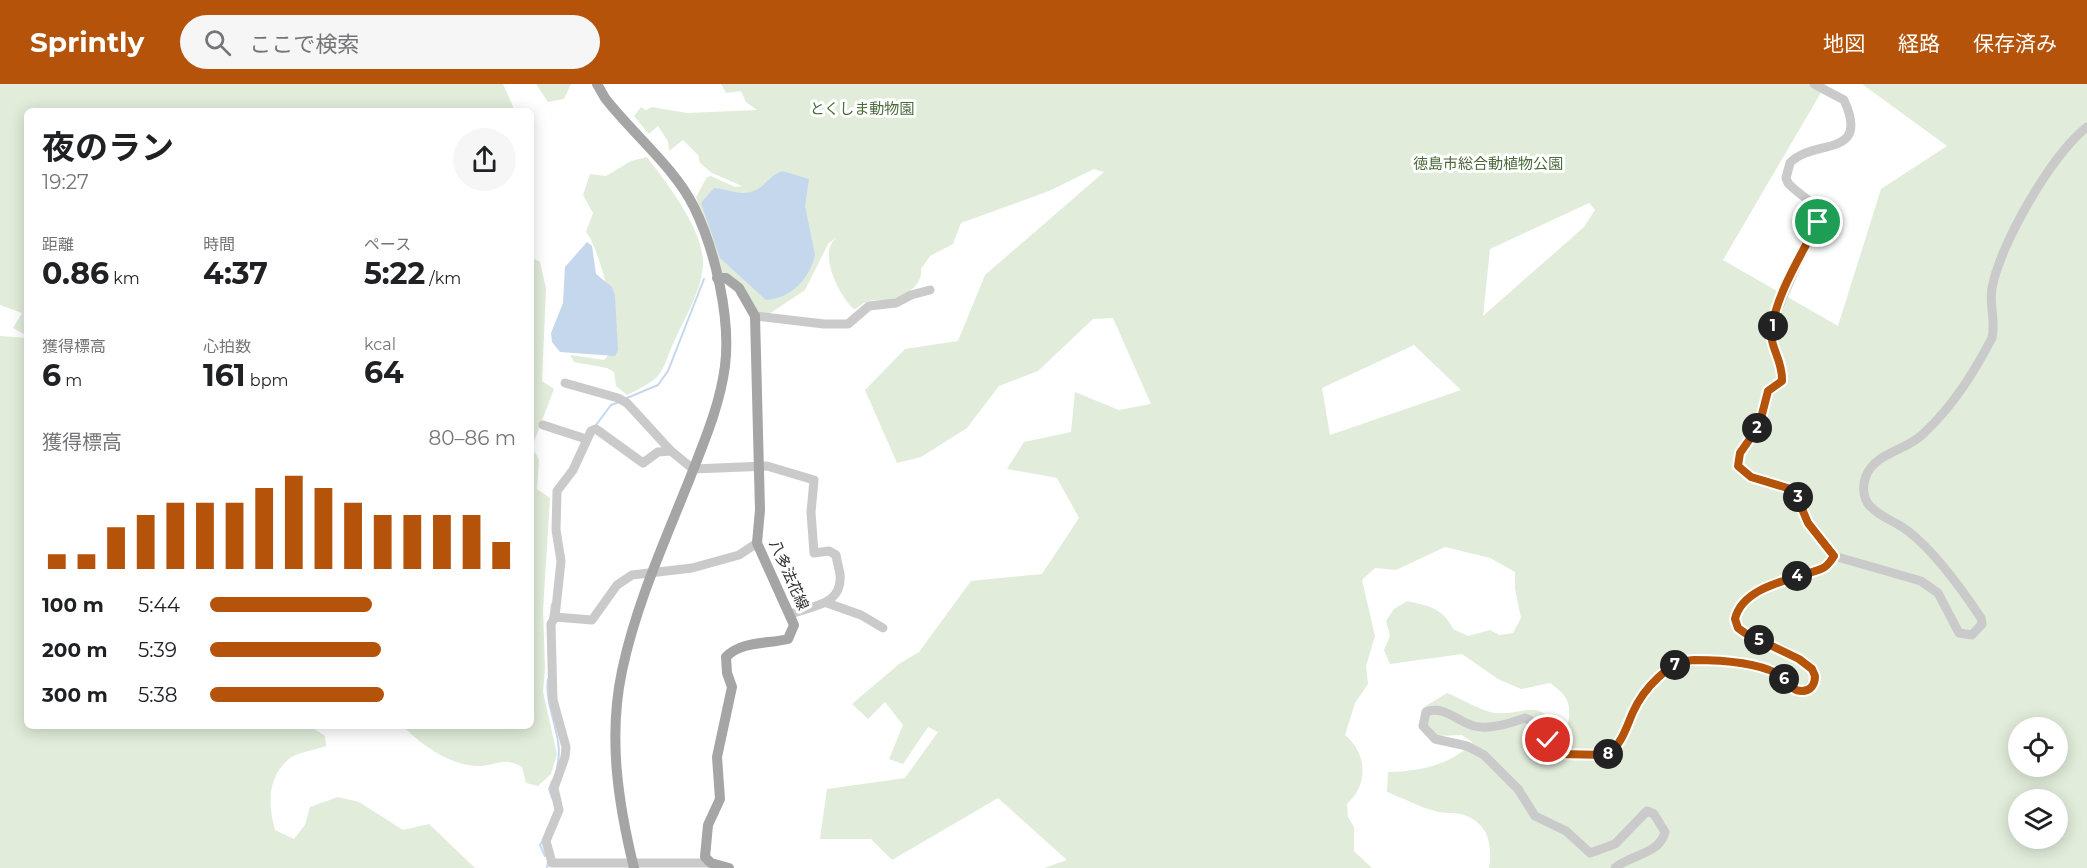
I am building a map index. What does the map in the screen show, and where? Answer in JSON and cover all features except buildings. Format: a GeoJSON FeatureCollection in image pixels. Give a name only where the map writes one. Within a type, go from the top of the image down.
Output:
{"type":"FeatureCollection","features":[{"type":"Feature","properties":{"kind":"main road"},"geometry":{"type":"LineString","coordinates":[[597,84],[620,117],[677,181],[693,206],[717,278],[724,314],[725,365],[719,395],[653,571],[625,660],[616,713],[616,771],[633,866]]}},
{"type":"Feature","properties":{"kind":"main road","name":"八多法花線"},"geometry":{"type":"LineString","coordinates":[[711,862],[705,857],[708,825],[720,799],[717,757],[732,687],[726,657],[731,651],[754,644],[788,639],[794,625],[757,543],[760,510],[755,316],[739,288],[726,278],[717,278]]}},
{"type":"Feature","properties":{"kind":"main road"},"geometry":{"type":"LineString","coordinates":[[711,862],[727,865],[729,868]]}},
{"type":"Feature","properties":{"kind":"street"},"geometry":{"type":"LineString","coordinates":[[1814,84],[1844,100],[1850,117],[1848,134],[1841,144],[1810,151],[1790,163],[1786,178],[1788,183],[1814,206],[1818,222],[1791,274],[1778,306],[1771,333],[1782,367],[1782,381],[1768,391],[1759,426],[1737,458],[1738,466],[1751,477],[1794,490],[1808,523],[1834,556],[1921,580],[1938,594],[1950,611],[1955,628],[1964,636],[1972,635],[1982,624],[1977,612],[1922,544],[1906,529],[1888,520],[1870,506],[1864,496],[1866,477],[1878,460],[1922,435],[1962,391],[1992,338],[1994,329],[1992,289],[2008,242],[2061,153],[2087,127]]}},
{"type":"Feature","properties":{"kind":"street"},"geometry":{"type":"LineString","coordinates":[[755,316],[824,324],[848,324],[869,306],[896,303],[911,295],[930,290]]}},
{"type":"Feature","properties":{"kind":"street"},"geometry":{"type":"LineString","coordinates":[[565,383],[618,398],[627,403],[671,451],[693,469],[758,466],[814,480],[811,512],[813,553],[829,551],[836,555],[840,575],[837,592],[827,603],[791,614]]}},
{"type":"Feature","properties":{"kind":"street"},"geometry":{"type":"LineString","coordinates":[[543,425],[586,439]]}},
{"type":"Feature","properties":{"kind":"street"},"geometry":{"type":"LineString","coordinates":[[671,451],[658,452],[643,463],[596,429],[591,431],[573,470],[557,491],[556,530],[561,561],[555,617],[551,624],[553,700],[566,747],[565,757],[554,788],[559,810],[546,841],[552,866],[633,866],[711,862]]}},
{"type":"Feature","properties":{"kind":"street"},"geometry":{"type":"LineString","coordinates":[[555,617],[592,620],[598,616],[605,600],[617,585],[632,575],[692,568],[739,555],[757,543]]}},
{"type":"Feature","properties":{"kind":"street"},"geometry":{"type":"LineString","coordinates":[[1615,868],[1633,856],[1655,849],[1663,840],[1665,832],[1654,814],[1647,811],[1615,844],[1605,850],[1590,853],[1566,831],[1535,816],[1518,789],[1484,755],[1467,747],[1435,739],[1423,726],[1426,712],[1437,710],[1473,726],[1485,727],[1526,718],[1541,728],[1552,750],[1558,754],[1608,755],[1622,738],[1644,693],[1667,670],[1684,662],[1708,661],[1762,668],[1780,675],[1796,690],[1806,690],[1815,680],[1812,669],[1799,659],[1741,631],[1735,622],[1735,616],[1744,604],[1767,586],[1821,569],[1834,556]]}},
{"type":"Feature","properties":{"kind":"street"},"geometry":{"type":"LineString","coordinates":[[827,603],[861,615],[883,628]]}},
{"type":"Feature","properties":{"kind":"green space"},"geometry":{"type":"Polygon","coordinates":[[[0,84],[503,84],[514,108],[24,108],[24,334],[13,328],[22,313],[0,305],[0,84]]]}},
{"type":"Feature","properties":{"kind":"green space"},"geometry":{"type":"Polygon","coordinates":[[[536,84],[571,84],[564,99],[548,102],[536,84]]]}},
{"type":"Feature","properties":{"kind":"green space"},"geometry":{"type":"Polygon","coordinates":[[[721,84],[1826,84],[1723,260],[1838,326],[1881,189],[1947,146],[1862,84],[2087,84],[2087,868],[1489,868],[1489,843],[1479,823],[1464,815],[1438,812],[1387,792],[1388,772],[1422,769],[1445,762],[1472,742],[1462,735],[1436,736],[1420,719],[1424,707],[1447,693],[1478,708],[1496,713],[1528,710],[1542,712],[1556,726],[1568,724],[1569,705],[1561,692],[1550,683],[1521,689],[1498,679],[1462,654],[1390,664],[1384,650],[1390,636],[1386,621],[1394,609],[1407,601],[1440,612],[1453,629],[1468,636],[1490,630],[1499,635],[1513,633],[1521,618],[1515,589],[1515,572],[1490,558],[1445,547],[1396,570],[1375,568],[1362,580],[1375,636],[1366,666],[1368,684],[1355,703],[1345,735],[1358,751],[1362,769],[1359,787],[1347,804],[1348,817],[1354,827],[1354,851],[1372,868],[1044,868],[1067,860],[998,798],[892,860],[871,839],[820,839],[827,789],[905,778],[938,732],[928,727],[903,764],[889,759],[903,725],[885,702],[868,719],[852,704],[899,664],[919,652],[971,581],[1042,574],[1079,518],[1057,478],[1007,469],[1024,442],[1071,432],[1075,392],[1119,410],[1151,404],[1113,318],[1093,319],[1038,371],[999,386],[967,428],[921,457],[897,463],[865,390],[905,349],[958,341],[985,275],[1104,172],[1094,169],[1049,191],[961,223],[953,244],[930,256],[921,269],[919,280],[912,289],[896,298],[869,301],[854,309],[839,289],[829,262],[830,247],[838,235],[828,244],[805,290],[769,314],[759,315],[721,273],[696,197],[707,177],[711,176],[735,187],[742,186],[712,173],[700,163],[698,155],[683,140],[669,151],[668,141],[658,126],[649,134],[634,116],[641,107],[646,110],[652,107],[687,113],[757,110],[746,102],[741,91],[726,93],[721,84]],[[1589,203],[1490,249],[1483,316],[1584,227],[1595,210],[1589,203]],[[1414,345],[1322,388],[1330,435],[1461,390],[1414,345]]]}},
{"type":"Feature","properties":{"kind":"green space"},"geometry":{"type":"Polygon","coordinates":[[[647,157],[674,194],[691,223],[702,252],[703,266],[697,293],[661,372],[650,383],[627,395],[616,386],[614,372],[607,368],[574,362],[570,355],[604,360],[612,350],[614,338],[607,288],[597,254],[586,232],[593,213],[583,195],[590,174],[606,176],[631,161],[647,157]]]}},
{"type":"Feature","properties":{"kind":"green space"},"geometry":{"type":"Polygon","coordinates":[[[534,259],[540,262],[546,288],[542,381],[554,389],[534,442],[534,259]]]}},
{"type":"Feature","properties":{"kind":"green space"},"geometry":{"type":"Polygon","coordinates":[[[0,336],[24,338],[24,729],[314,729],[325,736],[326,746],[289,759],[282,766],[273,783],[271,811],[275,830],[294,839],[305,825],[310,807],[338,797],[359,802],[403,830],[429,824],[475,868],[0,868],[0,336]]]}},
{"type":"Feature","properties":{"kind":"green space"},"geometry":{"type":"Polygon","coordinates":[[[534,451],[539,460],[537,489],[550,498],[543,610],[545,668],[543,692],[557,754],[551,774],[538,786],[526,783],[522,767],[510,762],[481,766],[460,763],[439,754],[406,729],[534,729],[534,451]]]}},
{"type":"Feature","properties":{"kind":"water"},"geometry":{"type":"Polygon","coordinates":[[[782,171],[809,179],[805,206],[815,255],[808,272],[798,286],[783,296],[766,300],[720,258],[701,203],[714,188],[741,193],[752,192],[782,171]]]}},
{"type":"Feature","properties":{"kind":"water"},"geometry":{"type":"Polygon","coordinates":[[[587,242],[592,246],[596,274],[612,287],[615,296],[618,350],[615,356],[560,352],[552,342],[551,333],[563,303],[565,267],[587,242]]]}},
{"type":"Feature","properties":{"kind":"waterway"},"geometry":{"type":"LineString","coordinates":[[627,398],[658,385],[668,371],[704,279]]}},
{"type":"Feature","properties":{"kind":"waterway"},"geometry":{"type":"LineString","coordinates":[[596,425],[611,405],[619,402]]}},
{"type":"Feature","properties":{"kind":"waterway"},"geometry":{"type":"LineString","coordinates":[[550,619],[552,604]]}},
{"type":"Feature","properties":{"kind":"waterway"},"geometry":{"type":"LineString","coordinates":[[548,679],[549,701],[557,734],[559,756],[557,767]]}},
{"type":"Feature","properties":{"kind":"waterway"},"geometry":{"type":"LineString","coordinates":[[552,781],[549,789],[552,798]]}},
{"type":"Feature","properties":{"kind":"waterway"},"geometry":{"type":"LineString","coordinates":[[542,842],[540,845],[545,856]]}},
{"type":"Feature","properties":{"kind":"waterway"},"geometry":{"type":"LineString","coordinates":[[547,868],[548,861]]}},
{"type":"Feature","properties":{"kind":"route"},"geometry":{"type":"LineString","coordinates":[[1548,740],[1552,750],[1558,754],[1608,755],[1622,738],[1630,723],[1632,713],[1644,693],[1667,670],[1692,660],[1727,662],[1770,670],[1784,678],[1796,690],[1806,690],[1813,686],[1815,676],[1808,664],[1741,631],[1735,622],[1735,616],[1738,610],[1767,586],[1794,578],[1802,573],[1821,569],[1834,556],[1808,523],[1794,490],[1787,486],[1751,477],[1738,466],[1737,458],[1759,426],[1768,391],[1782,381],[1782,367],[1772,342],[1771,333],[1778,306],[1791,274],[1818,222]]}},
{"type":"Feature","properties":{"kind":"park label","name":"とくしま動物園"},"geometry":{"type":"Point","coordinates":[862,109]}},
{"type":"Feature","properties":{"kind":"park label","name":"徳島市総合動植物公園"},"geometry":{"type":"Point","coordinates":[1488,164]}}]}
